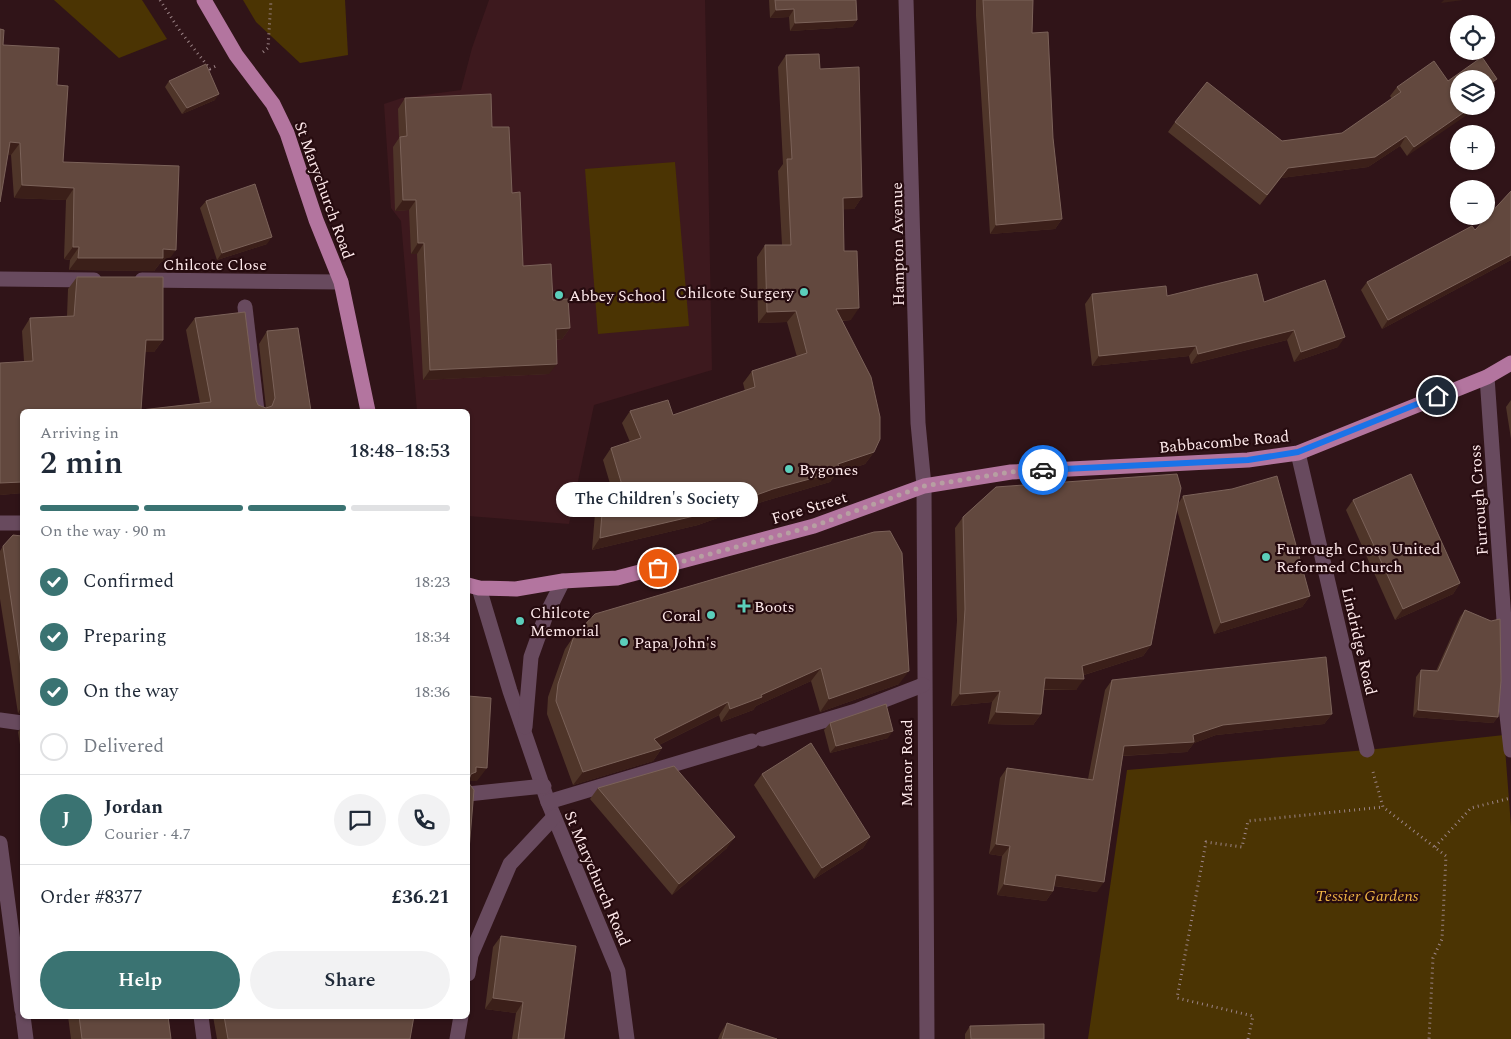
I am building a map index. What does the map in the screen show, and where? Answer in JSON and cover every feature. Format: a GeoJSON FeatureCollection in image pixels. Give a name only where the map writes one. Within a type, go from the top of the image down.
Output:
{"type":"FeatureCollection","features":[{"type":"Feature","properties":{"kind":"main road","name":"St Marychurch Road"},"geometry":{"type":"LineString","coordinates":[[204,0],[236,55],[273,104],[287,133],[316,220],[341,282],[368,409]]}},
{"type":"Feature","properties":{"kind":"main road","name":"Babbacombe Road"},"geometry":{"type":"LineString","coordinates":[[924,486],[1011,472],[1248,460],[1298,452],[1487,377],[1511,363]]}},
{"type":"Feature","properties":{"kind":"main road","name":"Fore Street"},"geometry":{"type":"LineString","coordinates":[[473,586],[516,589],[563,582],[616,578],[814,526],[924,486]]}},
{"type":"Feature","properties":{"kind":"street","name":"Hampton Avenue"},"geometry":{"type":"LineString","coordinates":[[906,0],[918,423],[924,486]]}},
{"type":"Feature","properties":{"kind":"street"},"geometry":{"type":"LineString","coordinates":[[0,279],[107,280]]}},
{"type":"Feature","properties":{"kind":"street","name":"Chilcote Close"},"geometry":{"type":"LineString","coordinates":[[126,280],[341,282]]}},
{"type":"Feature","properties":{"kind":"street"},"geometry":{"type":"LineString","coordinates":[[245,307],[257,409]]}},
{"type":"Feature","properties":{"kind":"street","name":"Furrough Cross"},"geometry":{"type":"LineString","coordinates":[[1487,377],[1508,619],[1506,706],[1511,750]]}},
{"type":"Feature","properties":{"kind":"street","name":"Lindridge Road"},"geometry":{"type":"LineString","coordinates":[[1298,452],[1367,750]]}},
{"type":"Feature","properties":{"kind":"street","name":"Manor Road"},"geometry":{"type":"LineString","coordinates":[[924,486],[925,621],[923,685],[927,1039]]}},
{"type":"Feature","properties":{"kind":"street"},"geometry":{"type":"LineString","coordinates":[[0,523],[20,523]]}},
{"type":"Feature","properties":{"kind":"street","name":"St Marychurch Road"},"geometry":{"type":"LineString","coordinates":[[525,733],[531,657],[546,615],[563,582]]}},
{"type":"Feature","properties":{"kind":"street","name":"St Marychurch Road"},"geometry":{"type":"LineString","coordinates":[[473,586],[548,802],[618,971],[627,1039]]}},
{"type":"Feature","properties":{"kind":"street"},"geometry":{"type":"LineString","coordinates":[[548,802],[856,711],[923,685]]}},
{"type":"Feature","properties":{"kind":"street"},"geometry":{"type":"LineString","coordinates":[[0,720],[20,723]]}},
{"type":"Feature","properties":{"kind":"street"},"geometry":{"type":"LineString","coordinates":[[470,794],[544,786]]}},
{"type":"Feature","properties":{"kind":"street"},"geometry":{"type":"LineString","coordinates":[[470,961],[510,864],[554,816]]}},
{"type":"Feature","properties":{"kind":"street"},"geometry":{"type":"LineString","coordinates":[[0,843],[20,995]]}},
{"type":"Feature","properties":{"kind":"street"},"geometry":{"type":"LineString","coordinates":[[23,1019],[26,1039]]}},
{"type":"Feature","properties":{"kind":"street"},"geometry":{"type":"LineString","coordinates":[[201,1019],[204,1039]]}},
{"type":"Feature","properties":{"kind":"street"},"geometry":{"type":"LineString","coordinates":[[457,1039],[460,1019]]}},
{"type":"Feature","properties":{"kind":"path"},"geometry":{"type":"LineString","coordinates":[[160,0],[180,31],[210,69],[236,55]]}},
{"type":"Feature","properties":{"kind":"path"},"geometry":{"type":"LineString","coordinates":[[247,69],[268,48],[271,0]]}},
{"type":"Feature","properties":{"kind":"path"},"geometry":{"type":"LineString","coordinates":[[1367,750],[1383,807],[1446,856],[1442,939],[1433,958],[1429,1039]]}},
{"type":"Feature","properties":{"kind":"path"},"geometry":{"type":"LineString","coordinates":[[1435,847],[1472,808],[1511,798]]}},
{"type":"Feature","properties":{"kind":"path"},"geometry":{"type":"LineString","coordinates":[[1248,1039],[1253,1016],[1177,998],[1206,842],[1242,848],[1248,821],[1383,807]]}},
{"type":"Feature","properties":{"kind":"shaded area","name":"Abbey School"},"geometry":{"type":"Polygon","coordinates":[[[489,0],[705,0],[712,370],[594,405],[569,524],[470,516],[470,409],[417,409],[401,221],[391,208],[384,104],[402,98],[461,90],[472,48],[489,0]]]}},
{"type":"Feature","properties":{"kind":"green space"},"geometry":{"type":"Polygon","coordinates":[[[54,0],[142,0],[167,39],[119,58],[54,0]]]}},
{"type":"Feature","properties":{"kind":"green space"},"geometry":{"type":"Polygon","coordinates":[[[243,0],[345,0],[348,55],[300,63],[256,22],[243,0]]]}},
{"type":"Feature","properties":{"kind":"green space"},"geometry":{"type":"Polygon","coordinates":[[[675,162],[689,326],[598,334],[585,169],[675,162]]]}},
{"type":"Feature","properties":{"kind":"green space","name":"Tessier Gardens"},"geometry":{"type":"Polygon","coordinates":[[[1504,735],[1511,826],[1511,1039],[1088,1039],[1127,770],[1367,750],[1504,735]]]}},
{"type":"Feature","properties":{"kind":"building"},"geometry":{"type":"Polygon","coordinates":[[[775,0],[856,0],[857,20],[795,23],[794,9],[776,10],[775,0]]]}},
{"type":"Feature","properties":{"kind":"building"},"geometry":{"type":"Polygon","coordinates":[[[983,0],[1033,0],[1032,33],[1048,32],[1053,138],[1062,219],[996,225],[983,0]]]}},
{"type":"Feature","properties":{"kind":"building"},"geometry":{"type":"Polygon","coordinates":[[[0,29],[4,30],[3,45],[59,48],[57,85],[68,86],[63,162],[179,166],[176,250],[163,249],[163,258],[78,258],[79,247],[73,247],[74,188],[22,185],[20,143],[10,142],[0,202],[0,29]]]}},
{"type":"Feature","properties":{"kind":"building"},"geometry":{"type":"Polygon","coordinates":[[[819,54],[820,69],[859,67],[862,197],[843,198],[844,251],[857,251],[859,308],[836,309],[871,377],[880,417],[880,439],[874,452],[838,464],[839,471],[773,489],[707,513],[600,538],[604,489],[622,485],[611,448],[641,438],[630,411],[668,400],[673,415],[755,387],[752,371],[807,353],[796,311],[767,312],[765,245],[791,245],[787,159],[792,159],[786,55],[819,54]]]}},
{"type":"Feature","properties":{"kind":"building"},"geometry":{"type":"Polygon","coordinates":[[[1478,60],[1484,60],[1491,70],[1464,70],[1478,60]]]}},
{"type":"Feature","properties":{"kind":"building"},"geometry":{"type":"Polygon","coordinates":[[[1434,61],[1448,81],[1450,80],[1450,115],[1460,115],[1414,147],[1406,136],[1375,157],[1288,168],[1267,195],[1175,122],[1207,82],[1282,141],[1342,133],[1401,92],[1397,87],[1434,61]]]}},
{"type":"Feature","properties":{"kind":"building"},"geometry":{"type":"Polygon","coordinates":[[[206,64],[219,94],[187,108],[169,81],[206,64]]]}},
{"type":"Feature","properties":{"kind":"building"},"geometry":{"type":"Polygon","coordinates":[[[491,94],[492,127],[509,127],[512,193],[520,192],[523,266],[551,264],[553,300],[568,299],[570,328],[556,329],[557,364],[430,370],[424,243],[418,243],[416,200],[403,200],[400,137],[407,136],[405,98],[491,94]]]}},
{"type":"Feature","properties":{"kind":"building"},"geometry":{"type":"Polygon","coordinates":[[[255,184],[272,237],[222,253],[206,201],[255,184]]]}},
{"type":"Feature","properties":{"kind":"building"},"geometry":{"type":"Polygon","coordinates":[[[1511,191],[1511,255],[1388,320],[1367,282],[1472,226],[1475,230],[1480,225],[1495,225],[1495,208],[1511,191]]]}},
{"type":"Feature","properties":{"kind":"building"},"geometry":{"type":"Polygon","coordinates":[[[1257,274],[1264,302],[1325,280],[1345,337],[1301,352],[1294,330],[1198,354],[1196,346],[1099,356],[1092,294],[1166,286],[1167,296],[1257,274]]]}},
{"type":"Feature","properties":{"kind":"building"},"geometry":{"type":"Polygon","coordinates":[[[77,277],[163,277],[163,340],[146,340],[141,409],[20,409],[20,482],[0,483],[0,363],[33,361],[30,318],[74,316],[77,277]]]}},
{"type":"Feature","properties":{"kind":"building"},"geometry":{"type":"Polygon","coordinates":[[[245,312],[256,400],[258,405],[266,408],[272,406],[275,398],[267,331],[298,328],[311,409],[150,409],[211,402],[195,318],[245,312]]]}},
{"type":"Feature","properties":{"kind":"building"},"geometry":{"type":"Polygon","coordinates":[[[1177,474],[1181,488],[1151,645],[1082,666],[1084,679],[1045,678],[1041,714],[996,712],[1000,691],[960,694],[965,609],[963,517],[996,487],[1177,474]]]}},
{"type":"Feature","properties":{"kind":"building"},"geometry":{"type":"Polygon","coordinates":[[[1411,474],[1460,583],[1403,609],[1353,500],[1411,474]]]}},
{"type":"Feature","properties":{"kind":"building"},"geometry":{"type":"Polygon","coordinates":[[[1277,476],[1310,596],[1221,623],[1183,496],[1232,489],[1277,476]]]}},
{"type":"Feature","properties":{"kind":"building"},"geometry":{"type":"Polygon","coordinates":[[[890,531],[902,553],[909,671],[829,699],[821,668],[761,695],[762,697],[730,709],[728,702],[654,739],[662,748],[583,772],[556,701],[558,684],[574,636],[595,614],[874,532],[890,531]]]}},
{"type":"Feature","properties":{"kind":"building"},"geometry":{"type":"Polygon","coordinates":[[[13,535],[20,536],[20,661],[3,546],[13,535]]]}},
{"type":"Feature","properties":{"kind":"building"},"geometry":{"type":"Polygon","coordinates":[[[1465,610],[1491,621],[1500,619],[1501,681],[1498,717],[1418,710],[1421,670],[1438,671],[1465,610]]]}},
{"type":"Feature","properties":{"kind":"building"},"geometry":{"type":"Polygon","coordinates":[[[1326,657],[1332,714],[1223,725],[1193,735],[1194,742],[1124,746],[1104,882],[1056,875],[1053,891],[1004,884],[1010,846],[996,844],[1007,768],[1093,780],[1112,680],[1326,657]]]}},
{"type":"Feature","properties":{"kind":"building"},"geometry":{"type":"Polygon","coordinates":[[[470,696],[491,698],[487,768],[476,767],[476,772],[470,777],[470,696]]]}},
{"type":"Feature","properties":{"kind":"building"},"geometry":{"type":"Polygon","coordinates":[[[886,704],[893,731],[836,746],[830,723],[886,704]]]}},
{"type":"Feature","properties":{"kind":"building"},"geometry":{"type":"Polygon","coordinates":[[[811,743],[870,837],[822,868],[762,774],[811,743]]]}},
{"type":"Feature","properties":{"kind":"building"},"geometry":{"type":"Polygon","coordinates":[[[674,766],[735,837],[679,884],[598,788],[674,766]]]}},
{"type":"Feature","properties":{"kind":"building"},"geometry":{"type":"Polygon","coordinates":[[[470,785],[474,790],[470,838],[470,785]]]}},
{"type":"Feature","properties":{"kind":"building"},"geometry":{"type":"Polygon","coordinates":[[[501,936],[576,946],[564,1039],[518,1039],[523,1002],[493,998],[501,936]]]}},
{"type":"Feature","properties":{"kind":"building"},"geometry":{"type":"Polygon","coordinates":[[[79,1019],[168,1019],[171,1039],[82,1039],[79,1019]]]}},
{"type":"Feature","properties":{"kind":"building"},"geometry":{"type":"Polygon","coordinates":[[[225,1019],[413,1019],[410,1039],[228,1039],[225,1019]]]}},
{"type":"Feature","properties":{"kind":"building"},"geometry":{"type":"Polygon","coordinates":[[[727,1023],[777,1039],[722,1039],[727,1023]]]}},
{"type":"Feature","properties":{"kind":"building"},"geometry":{"type":"Polygon","coordinates":[[[1044,1024],[1044,1039],[971,1039],[970,1026],[1044,1024]]]}},
{"type":"Feature","properties":{"kind":"way so far"},"geometry":{"type":"LineString","coordinates":[[658,568],[814,526],[924,486],[1011,472],[1043,470]]}},
{"type":"Feature","properties":{"kind":"place","name":"Chilcote Surgery"},"geometry":{"type":"Point","coordinates":[804,292]}},
{"type":"Feature","properties":{"kind":"place","name":"Abbey School"},"geometry":{"type":"Point","coordinates":[559,295]}},
{"type":"Feature","properties":{"kind":"place","name":"Bygones"},"geometry":{"type":"Point","coordinates":[789,469]}},
{"type":"Feature","properties":{"kind":"place","name":"Furrough Cross United Reformed Church"},"geometry":{"type":"Point","coordinates":[1266,557]}},
{"type":"Feature","properties":{"kind":"place","name":"The Children's Society"},"geometry":{"type":"Point","coordinates":[658,568]}},
{"type":"Feature","properties":{"kind":"place","name":"Boots"},"geometry":{"type":"Point","coordinates":[744,606]}},
{"type":"Feature","properties":{"kind":"place","name":"Coral"},"geometry":{"type":"Point","coordinates":[711,615]}},
{"type":"Feature","properties":{"kind":"place","name":"Chilcote Memorial"},"geometry":{"type":"Point","coordinates":[520,621]}},
{"type":"Feature","properties":{"kind":"place","name":"Papa John's"},"geometry":{"type":"Point","coordinates":[624,642]}},
{"type":"Feature","properties":{"kind":"route"},"geometry":{"type":"LineString","coordinates":[[1043,470],[1248,460],[1298,452],[1437,396]]}}]}
